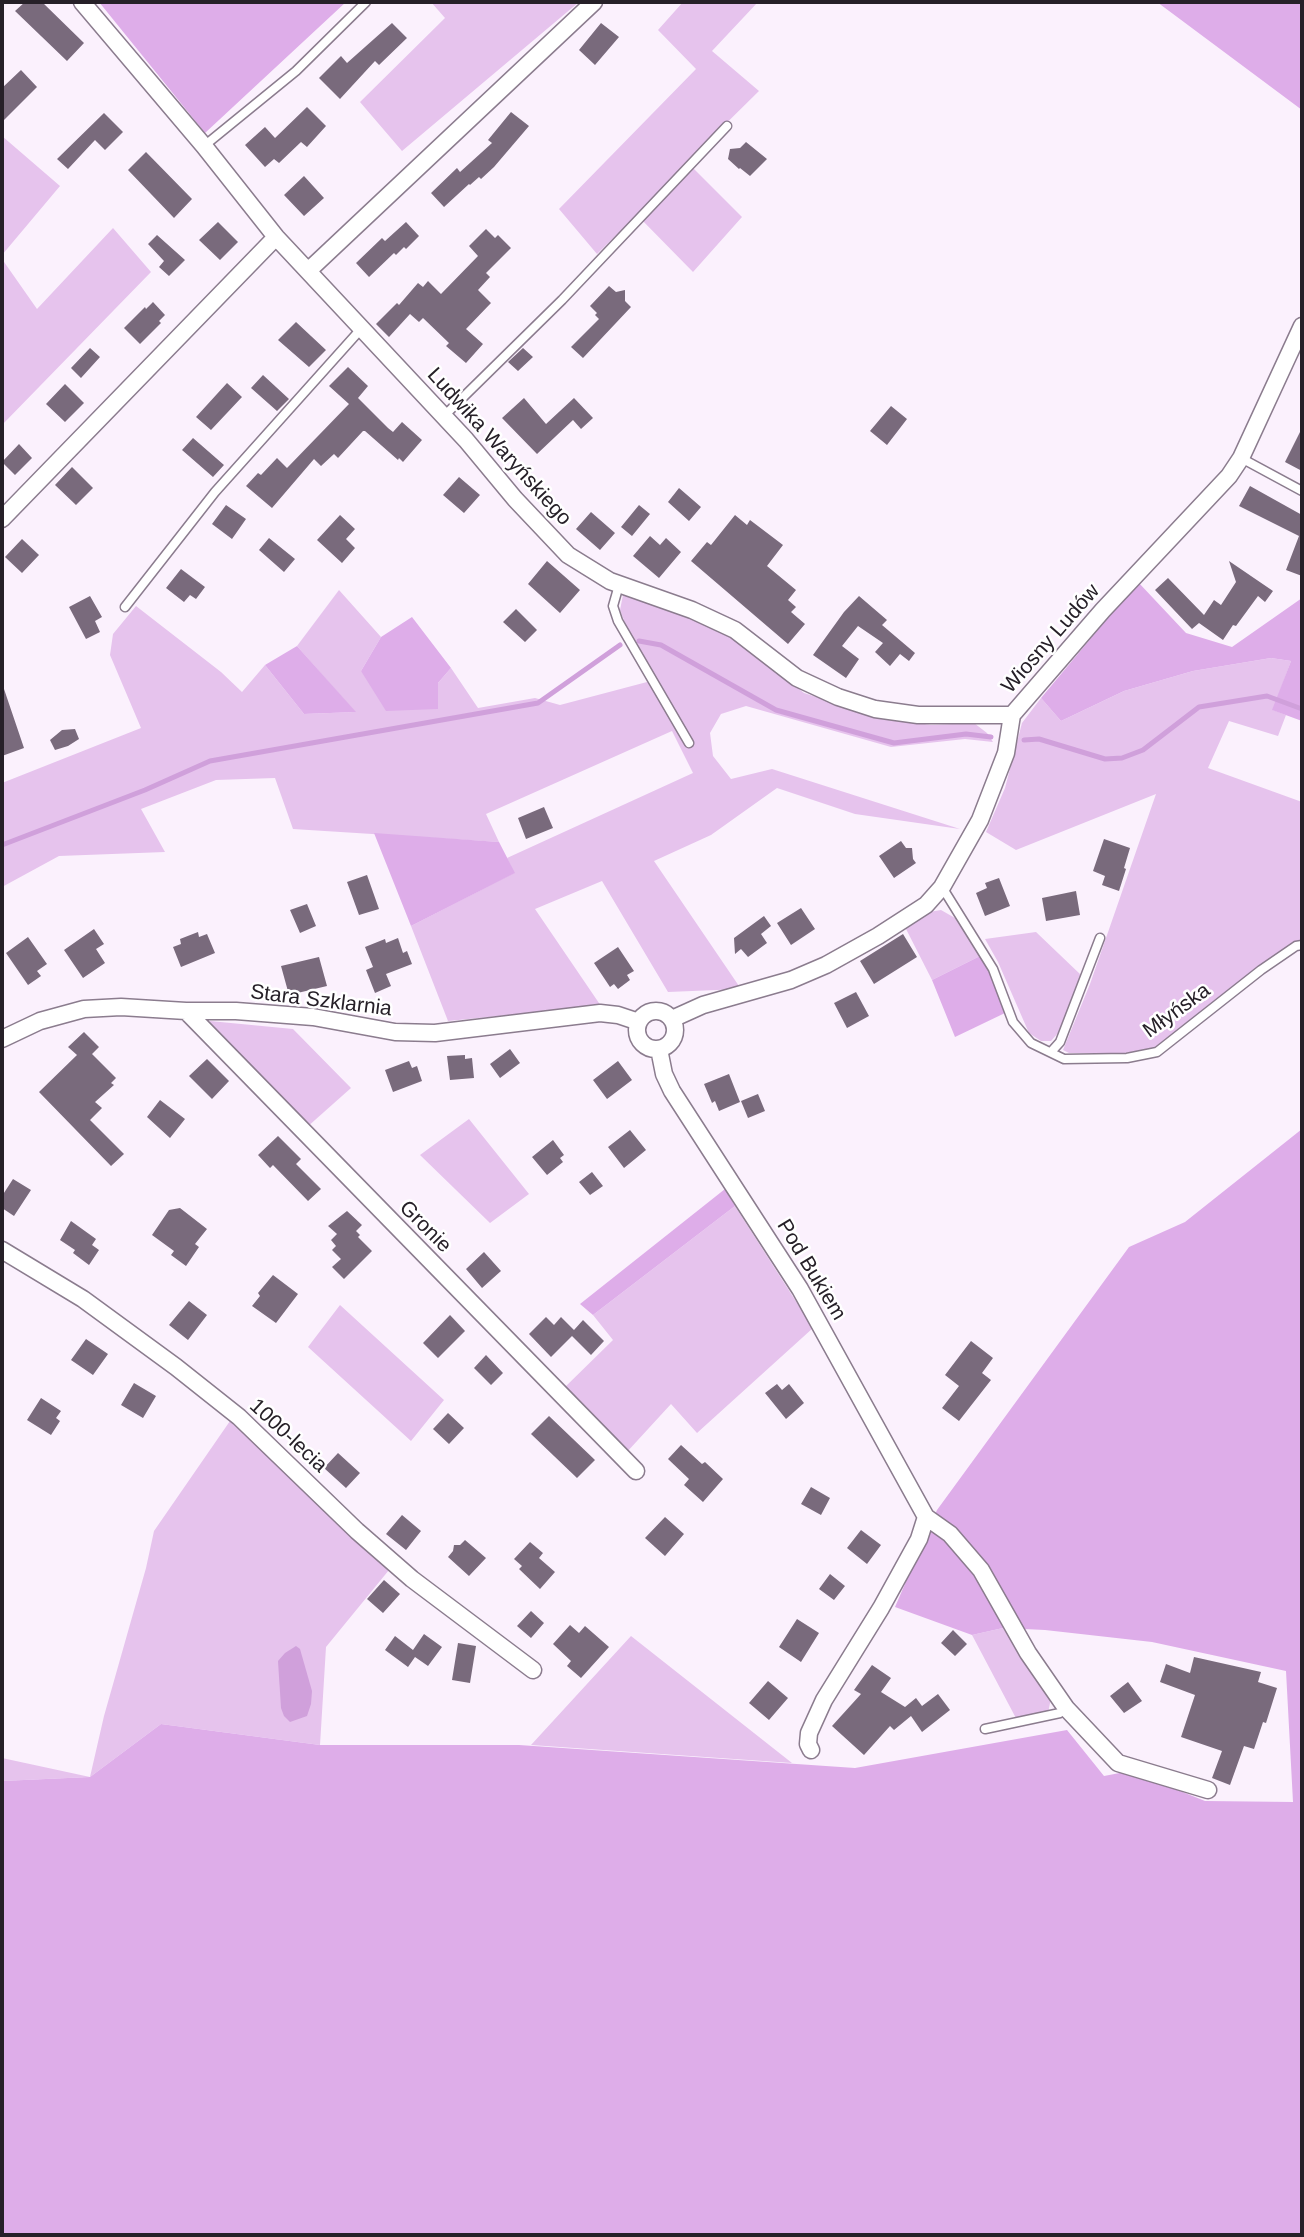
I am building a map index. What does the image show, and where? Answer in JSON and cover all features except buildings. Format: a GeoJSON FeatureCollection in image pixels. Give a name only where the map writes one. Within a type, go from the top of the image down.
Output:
{"type":"FeatureCollection","features":[{"type":"Feature","properties":{"kind":"street","name":"Ludwika Waryńskiego"},"geometry":{"type":"LineString","coordinates":[[82,2],[204,146],[276,237],[444,416],[515,499],[568,555],[610,581],[692,610],[735,630],[797,678],[838,698],[875,709],[918,715],[1012,715]]}},
{"type":"Feature","properties":{"kind":"street"},"geometry":{"type":"LineString","coordinates":[[308,271],[594,2]]}},
{"type":"Feature","properties":{"kind":"street"},"geometry":{"type":"LineString","coordinates":[[2,519],[276,237]]}},
{"type":"Feature","properties":{"kind":"street","name":"Wiosny Ludów"},"geometry":{"type":"LineString","coordinates":[[639,1022],[646,1014],[657,1011],[672,1019],[704,1005],[791,979],[826,965],[926,905],[942,887],[980,820],[1006,753],[1012,715],[1103,610],[1229,476],[1241,458],[1302,326]]}},
{"type":"Feature","properties":{"kind":"street","name":"Stara Szklarnia"},"geometry":{"type":"LineString","coordinates":[[2,1039],[40,1021],[84,1009],[121,1007],[313,1017],[395,1032],[435,1033],[600,1013],[639,1022]]}},
{"type":"Feature","properties":{"kind":"street","name":"Gronie"},"geometry":{"type":"LineString","coordinates":[[186,1012],[636,1471]]}},
{"type":"Feature","properties":{"kind":"street"},"geometry":{"type":"LineString","coordinates":[[639,1022],[638,1034],[643,1044],[659,1049],[670,1043],[674,1037],[675,1025],[672,1019]]}},
{"type":"Feature","properties":{"kind":"street","name":"Pod Bukiem"},"geometry":{"type":"LineString","coordinates":[[659,1049],[664,1074],[672,1091],[800,1289],[926,1517],[950,1534],[981,1570],[1028,1653],[1066,1709],[1118,1763],[1208,1790]]}},
{"type":"Feature","properties":{"kind":"street","name":"1000-lecia"},"geometry":{"type":"LineString","coordinates":[[2,1250],[83,1299],[176,1367],[248,1426],[357,1531],[412,1579],[533,1670]]}},
{"type":"Feature","properties":{"kind":"street"},"geometry":{"type":"LineString","coordinates":[[811,1750],[808,1744],[809,1733],[824,1700],[881,1608],[919,1539],[926,1517]]}},
{"type":"Feature","properties":{"kind":"lane"},"geometry":{"type":"LineString","coordinates":[[204,146],[296,71],[366,2]]}},
{"type":"Feature","properties":{"kind":"lane"},"geometry":{"type":"LineString","coordinates":[[444,416],[562,300],[727,126]]}},
{"type":"Feature","properties":{"kind":"lane"},"geometry":{"type":"LineString","coordinates":[[125,607],[215,492],[361,329]]}},
{"type":"Feature","properties":{"kind":"lane"},"geometry":{"type":"LineString","coordinates":[[1241,458],[1302,491]]}},
{"type":"Feature","properties":{"kind":"lane"},"geometry":{"type":"LineString","coordinates":[[619,585],[613,606],[618,621],[689,743]]}},
{"type":"Feature","properties":{"kind":"lane","name":"Młyńska"},"geometry":{"type":"LineString","coordinates":[[942,887],[993,969],[1013,1022],[1031,1043],[1064,1059],[1127,1058],[1157,1052],[1261,970],[1296,946],[1302,945]]}},
{"type":"Feature","properties":{"kind":"lane"},"geometry":{"type":"LineString","coordinates":[[1051,1052],[1060,1042],[1100,938]]}},
{"type":"Feature","properties":{"kind":"lane"},"geometry":{"type":"LineString","coordinates":[[985,1728],[1060,1713],[1066,1709]]}},
{"type":"Feature","properties":{"kind":"shaded area"},"geometry":{"type":"Polygon","coordinates":[[[99,2],[346,2],[205,133],[99,2]]]}},
{"type":"Feature","properties":{"kind":"shaded area"},"geometry":{"type":"Polygon","coordinates":[[[431,2],[579,2],[402,151],[360,102],[445,18],[431,2]]]}},
{"type":"Feature","properties":{"kind":"shaded area"},"geometry":{"type":"Polygon","coordinates":[[[683,2],[758,2],[712,51],[759,91],[687,162],[742,217],[693,272],[637,215],[597,254],[559,209],[696,69],[658,30],[683,2]]]}},
{"type":"Feature","properties":{"kind":"shaded area"},"geometry":{"type":"Polygon","coordinates":[[[1157,2],[1302,2],[1302,110],[1157,2]]]}},
{"type":"Feature","properties":{"kind":"shaded area"},"geometry":{"type":"Polygon","coordinates":[[[2,136],[60,186],[2,255],[2,136]]]}},
{"type":"Feature","properties":{"kind":"shaded area"},"geometry":{"type":"Polygon","coordinates":[[[113,228],[151,272],[2,425],[2,259],[37,309],[113,228]]]}},
{"type":"Feature","properties":{"kind":"shaded area"},"geometry":{"type":"Polygon","coordinates":[[[1138,582],[1186,633],[1232,647],[1302,598],[1302,721],[1272,710],[1291,661],[1271,658],[1193,671],[1124,691],[1061,721],[1041,698],[1138,582]]]}},
{"type":"Feature","properties":{"kind":"shaded area"},"geometry":{"type":"Polygon","coordinates":[[[339,590],[381,637],[361,671],[438,683],[451,668],[478,708],[535,698],[560,705],[647,682],[620,610],[623,595],[684,614],[741,643],[804,693],[878,717],[931,725],[974,723],[987,733],[993,742],[965,739],[891,747],[746,706],[721,714],[710,733],[713,756],[731,779],[772,769],[960,829],[855,814],[777,788],[711,835],[654,861],[741,989],[668,992],[602,881],[535,909],[601,1006],[448,1021],[411,926],[514,873],[507,858],[693,773],[672,731],[486,814],[499,842],[293,829],[275,778],[216,780],[141,809],[165,852],[59,856],[2,887],[2,783],[141,728],[110,655],[113,634],[136,606],[221,672],[242,692],[265,665],[304,714],[355,712],[297,646],[339,590]]]}},
{"type":"Feature","properties":{"kind":"shaded area"},"geometry":{"type":"Polygon","coordinates":[[[412,617],[451,668],[438,683],[438,709],[386,711],[361,671],[381,637],[412,617]]]}},
{"type":"Feature","properties":{"kind":"shaded area"},"geometry":{"type":"Polygon","coordinates":[[[297,646],[356,712],[304,714],[265,665],[297,646]]]}},
{"type":"Feature","properties":{"kind":"shaded area"},"geometry":{"type":"Polygon","coordinates":[[[1271,658],[1291,661],[1273,710],[1286,715],[1278,736],[1229,721],[1208,768],[1302,802],[1302,939],[1264,962],[1154,1048],[1125,1053],[1069,1053],[1063,1050],[1090,984],[1156,794],[1016,850],[986,832],[1005,788],[1022,723],[1041,698],[1061,721],[1124,691],[1193,671],[1271,658]]]}},
{"type":"Feature","properties":{"kind":"shaded area"},"geometry":{"type":"Polygon","coordinates":[[[374,833],[499,842],[515,873],[411,926],[374,833]]]}},
{"type":"Feature","properties":{"kind":"shaded area"},"geometry":{"type":"Polygon","coordinates":[[[941,910],[955,918],[980,956],[932,980],[905,927],[929,912],[941,910]]]}},
{"type":"Feature","properties":{"kind":"shaded area"},"geometry":{"type":"Polygon","coordinates":[[[1036,932],[1081,975],[1059,1032],[1051,1041],[1041,1041],[1029,1033],[985,939],[1036,932]]]}},
{"type":"Feature","properties":{"kind":"shaded area"},"geometry":{"type":"Polygon","coordinates":[[[980,956],[1005,1013],[955,1037],[932,980],[980,956]]]}},
{"type":"Feature","properties":{"kind":"shaded area"},"geometry":{"type":"Polygon","coordinates":[[[210,1021],[293,1029],[351,1088],[306,1128],[211,1030],[210,1021]]]}},
{"type":"Feature","properties":{"kind":"shaded area"},"geometry":{"type":"Polygon","coordinates":[[[469,1119],[529,1194],[490,1223],[420,1155],[469,1119]]]}},
{"type":"Feature","properties":{"kind":"shaded area"},"geometry":{"type":"Polygon","coordinates":[[[1302,1129],[1302,2235],[2,2235],[2,1781],[90,1777],[161,1724],[320,1745],[519,1745],[855,1768],[1067,1730],[1104,1776],[1130,1771],[1205,1801],[1293,1802],[1286,1671],[1152,1642],[1003,1628],[972,1635],[895,1607],[937,1510],[1129,1247],[1185,1222],[1302,1129]]]}},
{"type":"Feature","properties":{"kind":"shaded area"},"geometry":{"type":"Polygon","coordinates":[[[725,1189],[735,1206],[593,1315],[580,1304],[725,1189]]]}},
{"type":"Feature","properties":{"kind":"shaded area"},"geometry":{"type":"Polygon","coordinates":[[[735,1206],[813,1328],[697,1433],[671,1404],[626,1453],[563,1389],[613,1340],[593,1315],[735,1206]]]}},
{"type":"Feature","properties":{"kind":"shaded area"},"geometry":{"type":"Polygon","coordinates":[[[340,1305],[444,1400],[411,1441],[308,1347],[340,1305]]]}},
{"type":"Feature","properties":{"kind":"shaded area"},"geometry":{"type":"Polygon","coordinates":[[[230,1421],[389,1570],[326,1647],[320,1745],[161,1724],[90,1777],[154,1531],[230,1421]]]}},
{"type":"Feature","properties":{"kind":"shaded area"},"geometry":{"type":"Polygon","coordinates":[[[1003,1628],[1051,1698],[1048,1713],[1018,1722],[972,1635],[1003,1628]]]}},
{"type":"Feature","properties":{"kind":"shaded area"},"geometry":{"type":"Polygon","coordinates":[[[631,1636],[792,1763],[531,1745],[631,1636]]]}},
{"type":"Feature","properties":{"kind":"shaded area"},"geometry":{"type":"Polygon","coordinates":[[[296,1646],[300,1649],[312,1691],[311,1704],[307,1716],[290,1722],[281,1708],[278,1661],[296,1646]]]}},
{"type":"Feature","properties":{"kind":"shaded area"},"geometry":{"type":"Polygon","coordinates":[[[2,1758],[90,1777],[2,1781],[2,1758]]]}},
{"type":"Feature","properties":{"kind":"waterway"},"geometry":{"type":"LineString","coordinates":[[639,641],[661,645],[776,710],[894,743],[966,734],[991,737]]}},
{"type":"Feature","properties":{"kind":"waterway"},"geometry":{"type":"LineString","coordinates":[[2,845],[145,790],[210,761],[538,703],[620,645]]}},
{"type":"Feature","properties":{"kind":"waterway"},"geometry":{"type":"LineString","coordinates":[[1024,740],[1039,739],[1105,759],[1122,758],[1143,750],[1199,707],[1267,696],[1302,709]]}}]}
